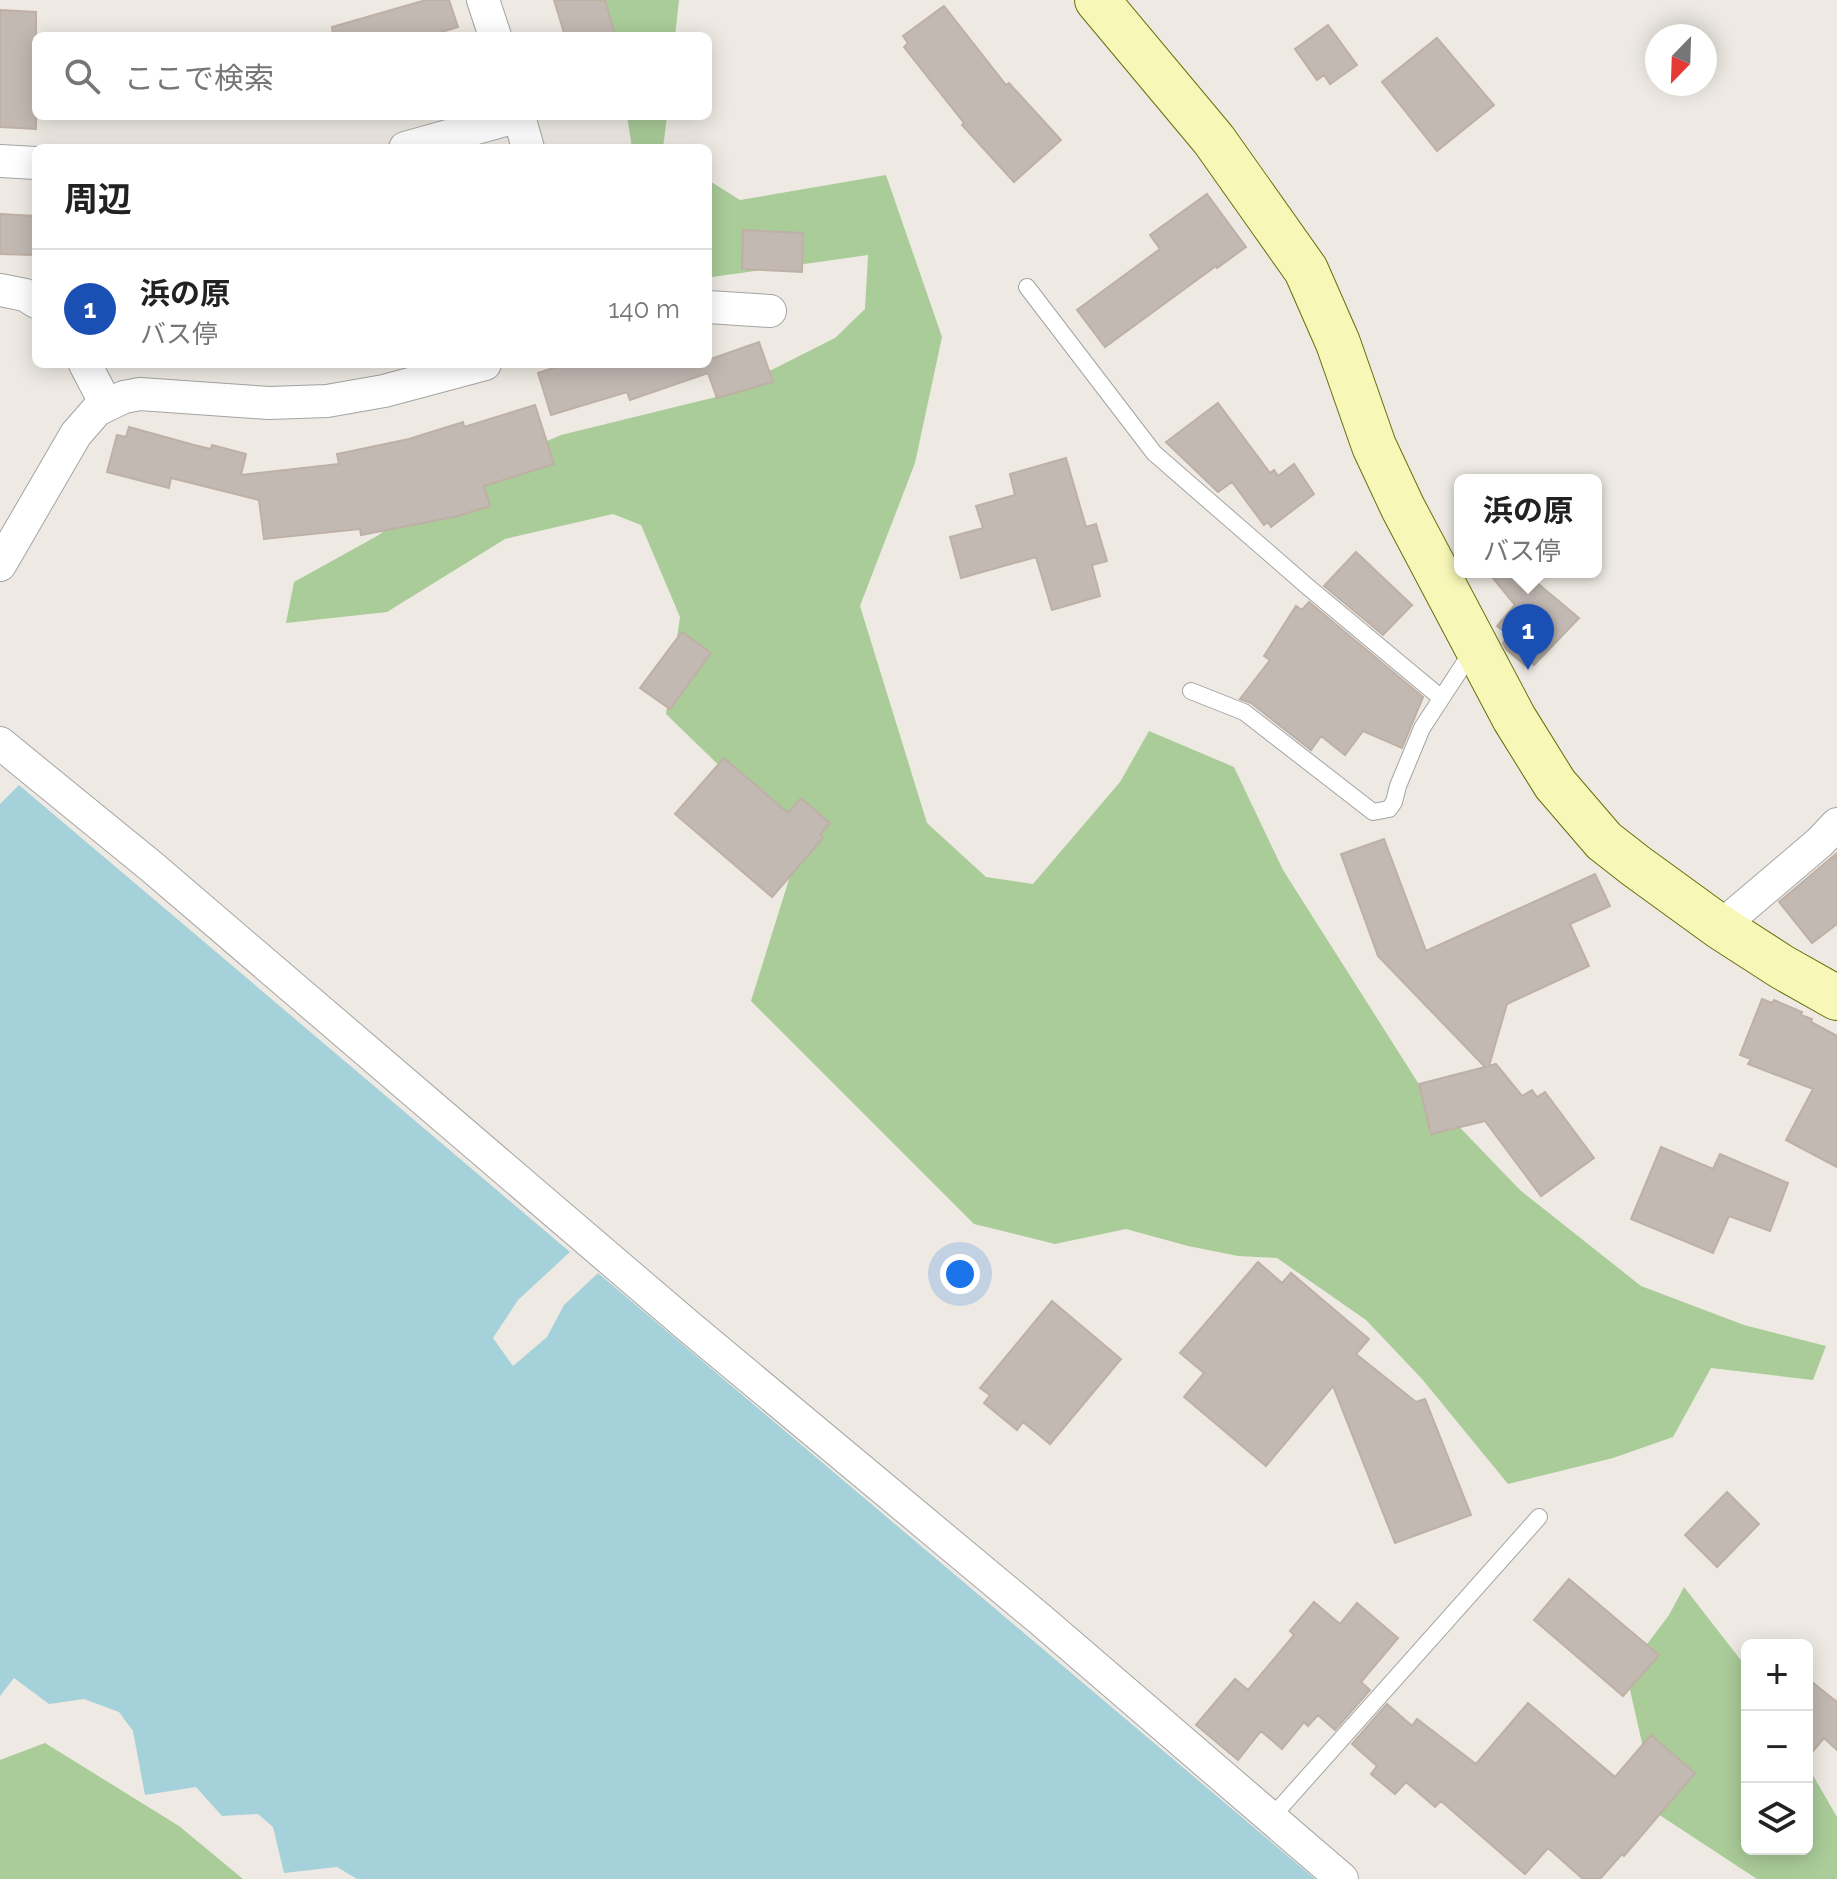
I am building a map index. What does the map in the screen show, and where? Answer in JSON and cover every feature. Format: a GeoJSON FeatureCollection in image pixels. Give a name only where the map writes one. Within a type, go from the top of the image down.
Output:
{"type":"FeatureCollection","features":[{"type":"Feature","properties":{"kind":"street"},"geometry":{"type":"LineString","coordinates":[[483,0],[494,32]]}},
{"type":"Feature","properties":{"kind":"street"},"geometry":{"type":"LineString","coordinates":[[1097,0],[1214,140],[1306,270],[1338,343],[1374,446],[1538,760],[1575,810],[1615,849],[1720,927],[1837,998]]}},
{"type":"Feature","properties":{"kind":"street"},"geometry":{"type":"LineString","coordinates":[[419,144],[505,120]]}},
{"type":"Feature","properties":{"kind":"street"},"geometry":{"type":"LineString","coordinates":[[520,120],[527,144]]}},
{"type":"Feature","properties":{"kind":"street"},"geometry":{"type":"LineString","coordinates":[[0,161],[32,163]]}},
{"type":"Feature","properties":{"kind":"street"},"geometry":{"type":"LineString","coordinates":[[0,290],[32,299]]}},
{"type":"Feature","properties":{"kind":"street"},"geometry":{"type":"LineString","coordinates":[[712,307],[770,311]]}},
{"type":"Feature","properties":{"kind":"street"},"geometry":{"type":"LineString","coordinates":[[87,368],[106,404]]}},
{"type":"Feature","properties":{"kind":"street"},"geometry":{"type":"LineString","coordinates":[[0,565],[76,434],[106,404],[140,394],[269,403],[327,401],[384,391],[470,368]]}},
{"type":"Feature","properties":{"kind":"street"},"geometry":{"type":"LineString","coordinates":[[0,743],[152,867],[1342,1879]]}},
{"type":"Feature","properties":{"kind":"street"},"geometry":{"type":"LineString","coordinates":[[1720,927],[1837,824]]}},
{"type":"Feature","properties":{"kind":"lane"},"geometry":{"type":"LineString","coordinates":[[1027,287],[1154,453],[1440,697]]}},
{"type":"Feature","properties":{"kind":"lane"},"geometry":{"type":"LineString","coordinates":[[1191,691],[1244,712],[1373,812],[1389,809],[1394,802],[1417,739],[1440,697],[1476,645]]}},
{"type":"Feature","properties":{"kind":"lane"},"geometry":{"type":"LineString","coordinates":[[1271,1818],[1539,1517]]}},
{"type":"Feature","properties":{"kind":"green space"},"geometry":{"type":"Polygon","coordinates":[[[594,0],[679,0],[675,32],[603,32],[594,0]]]}},
{"type":"Feature","properties":{"kind":"green space"},"geometry":{"type":"Polygon","coordinates":[[[628,120],[666,120],[664,144],[631,144],[628,120]]]}},
{"type":"Feature","properties":{"kind":"green space"},"geometry":{"type":"Polygon","coordinates":[[[886,175],[942,337],[915,463],[860,606],[927,823],[986,877],[1033,884],[1120,782],[1149,731],[1234,767],[1283,870],[1420,1086],[1520,1190],[1641,1286],[1744,1325],[1826,1346],[1813,1380],[1711,1368],[1673,1437],[1613,1458],[1508,1484],[1422,1379],[1366,1320],[1277,1258],[1238,1256],[1126,1229],[1055,1244],[974,1224],[751,1001],[800,844],[666,714],[680,617],[641,525],[613,514],[505,539],[387,612],[286,623],[294,582],[377,536],[470,474],[561,435],[720,396],[835,338],[865,309],[868,255],[712,277],[712,182],[740,200],[886,175]]]}},
{"type":"Feature","properties":{"kind":"green space"},"geometry":{"type":"Polygon","coordinates":[[[1684,1587],[1741,1660],[1741,1855],[1813,1855],[1813,1775],[1837,1817],[1837,1879],[1757,1879],[1658,1814],[1626,1672],[1669,1615],[1684,1587]]]}},
{"type":"Feature","properties":{"kind":"green space"},"geometry":{"type":"Polygon","coordinates":[[[45,1743],[179,1826],[243,1879],[0,1879],[0,1760],[45,1743]]]}},
{"type":"Feature","properties":{"kind":"water"},"geometry":{"type":"Polygon","coordinates":[[[19,785],[570,1252],[518,1300],[493,1338],[513,1366],[547,1337],[564,1305],[598,1273],[1315,1879],[357,1879],[337,1867],[284,1873],[273,1827],[258,1814],[222,1816],[196,1787],[145,1795],[133,1731],[119,1712],[84,1699],[49,1704],[14,1678],[0,1696],[0,804],[19,785]]]}},
{"type":"Feature","properties":{"kind":"building"},"geometry":{"type":"Polygon","coordinates":[[[426,0],[449,0],[458,27],[441,32],[333,32],[332,27],[426,0]]]}},
{"type":"Feature","properties":{"kind":"building"},"geometry":{"type":"Polygon","coordinates":[[[554,0],[605,0],[614,32],[564,32],[554,0]]]}},
{"type":"Feature","properties":{"kind":"building"},"geometry":{"type":"Polygon","coordinates":[[[944,6],[1006,85],[1009,83],[1061,140],[1014,182],[962,125],[964,123],[904,47],[908,43],[903,36],[944,6]]]}},
{"type":"Feature","properties":{"kind":"building"},"geometry":{"type":"Polygon","coordinates":[[[0,10],[36,12],[36,32],[32,32],[32,120],[36,120],[36,129],[0,127],[0,10]]]}},
{"type":"Feature","properties":{"kind":"building"},"geometry":{"type":"Polygon","coordinates":[[[1328,25],[1357,65],[1330,84],[1324,75],[1317,80],[1295,49],[1328,25]]]}},
{"type":"Feature","properties":{"kind":"building"},"geometry":{"type":"Polygon","coordinates":[[[1437,38],[1494,105],[1437,151],[1382,82],[1437,38]]]}},
{"type":"Feature","properties":{"kind":"building"},"geometry":{"type":"Polygon","coordinates":[[[1207,194],[1246,247],[1105,347],[1077,310],[1160,249],[1150,235],[1207,194]]]}},
{"type":"Feature","properties":{"kind":"building"},"geometry":{"type":"Polygon","coordinates":[[[0,214],[32,216],[32,255],[0,254],[0,214]]]}},
{"type":"Feature","properties":{"kind":"building"},"geometry":{"type":"Polygon","coordinates":[[[743,230],[803,233],[802,272],[742,269],[743,230]]]}},
{"type":"Feature","properties":{"kind":"building"},"geometry":{"type":"Polygon","coordinates":[[[759,342],[773,382],[717,398],[708,373],[630,400],[627,392],[551,415],[538,373],[554,368],[712,368],[712,359],[759,342]]]}},
{"type":"Feature","properties":{"kind":"building"},"geometry":{"type":"Polygon","coordinates":[[[1218,403],[1270,473],[1274,470],[1278,476],[1294,464],[1314,494],[1271,527],[1268,522],[1264,525],[1232,482],[1218,492],[1166,442],[1218,403]]]}},
{"type":"Feature","properties":{"kind":"building"},"geometry":{"type":"Polygon","coordinates":[[[535,405],[554,464],[484,486],[490,506],[458,516],[361,535],[360,529],[264,539],[259,500],[171,478],[169,488],[107,472],[117,435],[126,437],[129,427],[211,449],[212,445],[246,454],[241,475],[339,464],[337,454],[409,439],[463,422],[464,427],[535,405]]]}},
{"type":"Feature","properties":{"kind":"building"},"geometry":{"type":"Polygon","coordinates":[[[1066,458],[1086,527],[1096,524],[1107,561],[1092,565],[1100,596],[1052,610],[1036,557],[961,578],[950,537],[983,528],[976,506],[1015,495],[1010,474],[1066,458]]]}},
{"type":"Feature","properties":{"kind":"building"},"geometry":{"type":"Polygon","coordinates":[[[1356,552],[1412,605],[1383,635],[1324,586],[1356,552]]]}},
{"type":"Feature","properties":{"kind":"building"},"geometry":{"type":"Polygon","coordinates":[[[1493,578],[1531,578],[1579,618],[1534,665],[1530,661],[1526,666],[1506,649],[1503,643],[1509,635],[1497,626],[1515,605],[1493,578]]]}},
{"type":"Feature","properties":{"kind":"building"},"geometry":{"type":"Polygon","coordinates":[[[1309,602],[1423,697],[1402,748],[1363,731],[1345,755],[1321,736],[1311,750],[1251,703],[1240,699],[1270,660],[1264,656],[1296,606],[1302,610],[1309,602]]]}},
{"type":"Feature","properties":{"kind":"building"},"geometry":{"type":"Polygon","coordinates":[[[682,632],[711,653],[670,709],[640,688],[682,632]]]}},
{"type":"Feature","properties":{"kind":"building"},"geometry":{"type":"Polygon","coordinates":[[[724,758],[788,813],[801,798],[830,823],[820,835],[823,838],[772,897],[675,814],[724,758]]]}},
{"type":"Feature","properties":{"kind":"building"},"geometry":{"type":"Polygon","coordinates":[[[1384,839],[1426,951],[1595,874],[1610,906],[1570,924],[1589,966],[1507,1004],[1489,1066],[1496,1064],[1522,1096],[1532,1090],[1537,1097],[1545,1092],[1594,1158],[1541,1196],[1485,1121],[1431,1134],[1419,1084],[1485,1067],[1378,956],[1341,854],[1384,839]]]}},
{"type":"Feature","properties":{"kind":"building"},"geometry":{"type":"Polygon","coordinates":[[[1837,853],[1837,924],[1812,943],[1779,902],[1837,853]]]}},
{"type":"Feature","properties":{"kind":"building"},"geometry":{"type":"Polygon","coordinates":[[[1762,999],[1772,1003],[1774,1000],[1802,1012],[1801,1015],[1812,1019],[1811,1022],[1837,1036],[1837,1167],[1786,1140],[1813,1089],[1748,1064],[1751,1059],[1740,1055],[1762,999]]]}},
{"type":"Feature","properties":{"kind":"building"},"geometry":{"type":"Polygon","coordinates":[[[1661,1147],[1713,1169],[1720,1154],[1788,1183],[1770,1231],[1729,1216],[1713,1253],[1631,1219],[1661,1147]]]}},
{"type":"Feature","properties":{"kind":"building"},"geometry":{"type":"Polygon","coordinates":[[[1258,1262],[1282,1283],[1291,1273],[1369,1339],[1356,1354],[1416,1402],[1425,1399],[1471,1515],[1395,1543],[1333,1386],[1266,1466],[1184,1397],[1204,1373],[1180,1353],[1258,1262]]]}},
{"type":"Feature","properties":{"kind":"building"},"geometry":{"type":"Polygon","coordinates":[[[1052,1301],[1121,1359],[1050,1444],[1023,1422],[1017,1430],[984,1403],[990,1395],[980,1388],[1052,1301]]]}},
{"type":"Feature","properties":{"kind":"building"},"geometry":{"type":"Polygon","coordinates":[[[1727,1492],[1759,1524],[1717,1567],[1685,1535],[1727,1492]]]}},
{"type":"Feature","properties":{"kind":"building"},"geometry":{"type":"Polygon","coordinates":[[[1569,1579],[1659,1655],[1623,1696],[1534,1620],[1569,1579]]]}},
{"type":"Feature","properties":{"kind":"building"},"geometry":{"type":"Polygon","coordinates":[[[1314,1602],[1340,1624],[1357,1603],[1398,1638],[1361,1682],[1370,1690],[1335,1730],[1318,1715],[1308,1726],[1304,1722],[1282,1749],[1261,1731],[1238,1760],[1196,1725],[1235,1679],[1248,1690],[1294,1635],[1290,1631],[1314,1602]]]}},
{"type":"Feature","properties":{"kind":"building"},"geometry":{"type":"Polygon","coordinates":[[[1813,1683],[1837,1702],[1837,1750],[1824,1738],[1813,1751],[1813,1683]]]}},
{"type":"Feature","properties":{"kind":"building"},"geometry":{"type":"Polygon","coordinates":[[[1528,1703],[1615,1777],[1651,1735],[1695,1773],[1624,1856],[1622,1854],[1600,1879],[1583,1879],[1548,1848],[1525,1874],[1441,1801],[1435,1807],[1406,1782],[1395,1794],[1371,1774],[1377,1766],[1352,1744],[1387,1704],[1412,1726],[1417,1719],[1476,1764],[1528,1703]]]}},
{"type":"Feature","properties":{"kind":"place","name":"浜の原"},"geometry":{"type":"Point","coordinates":[1528,670]}}]}
